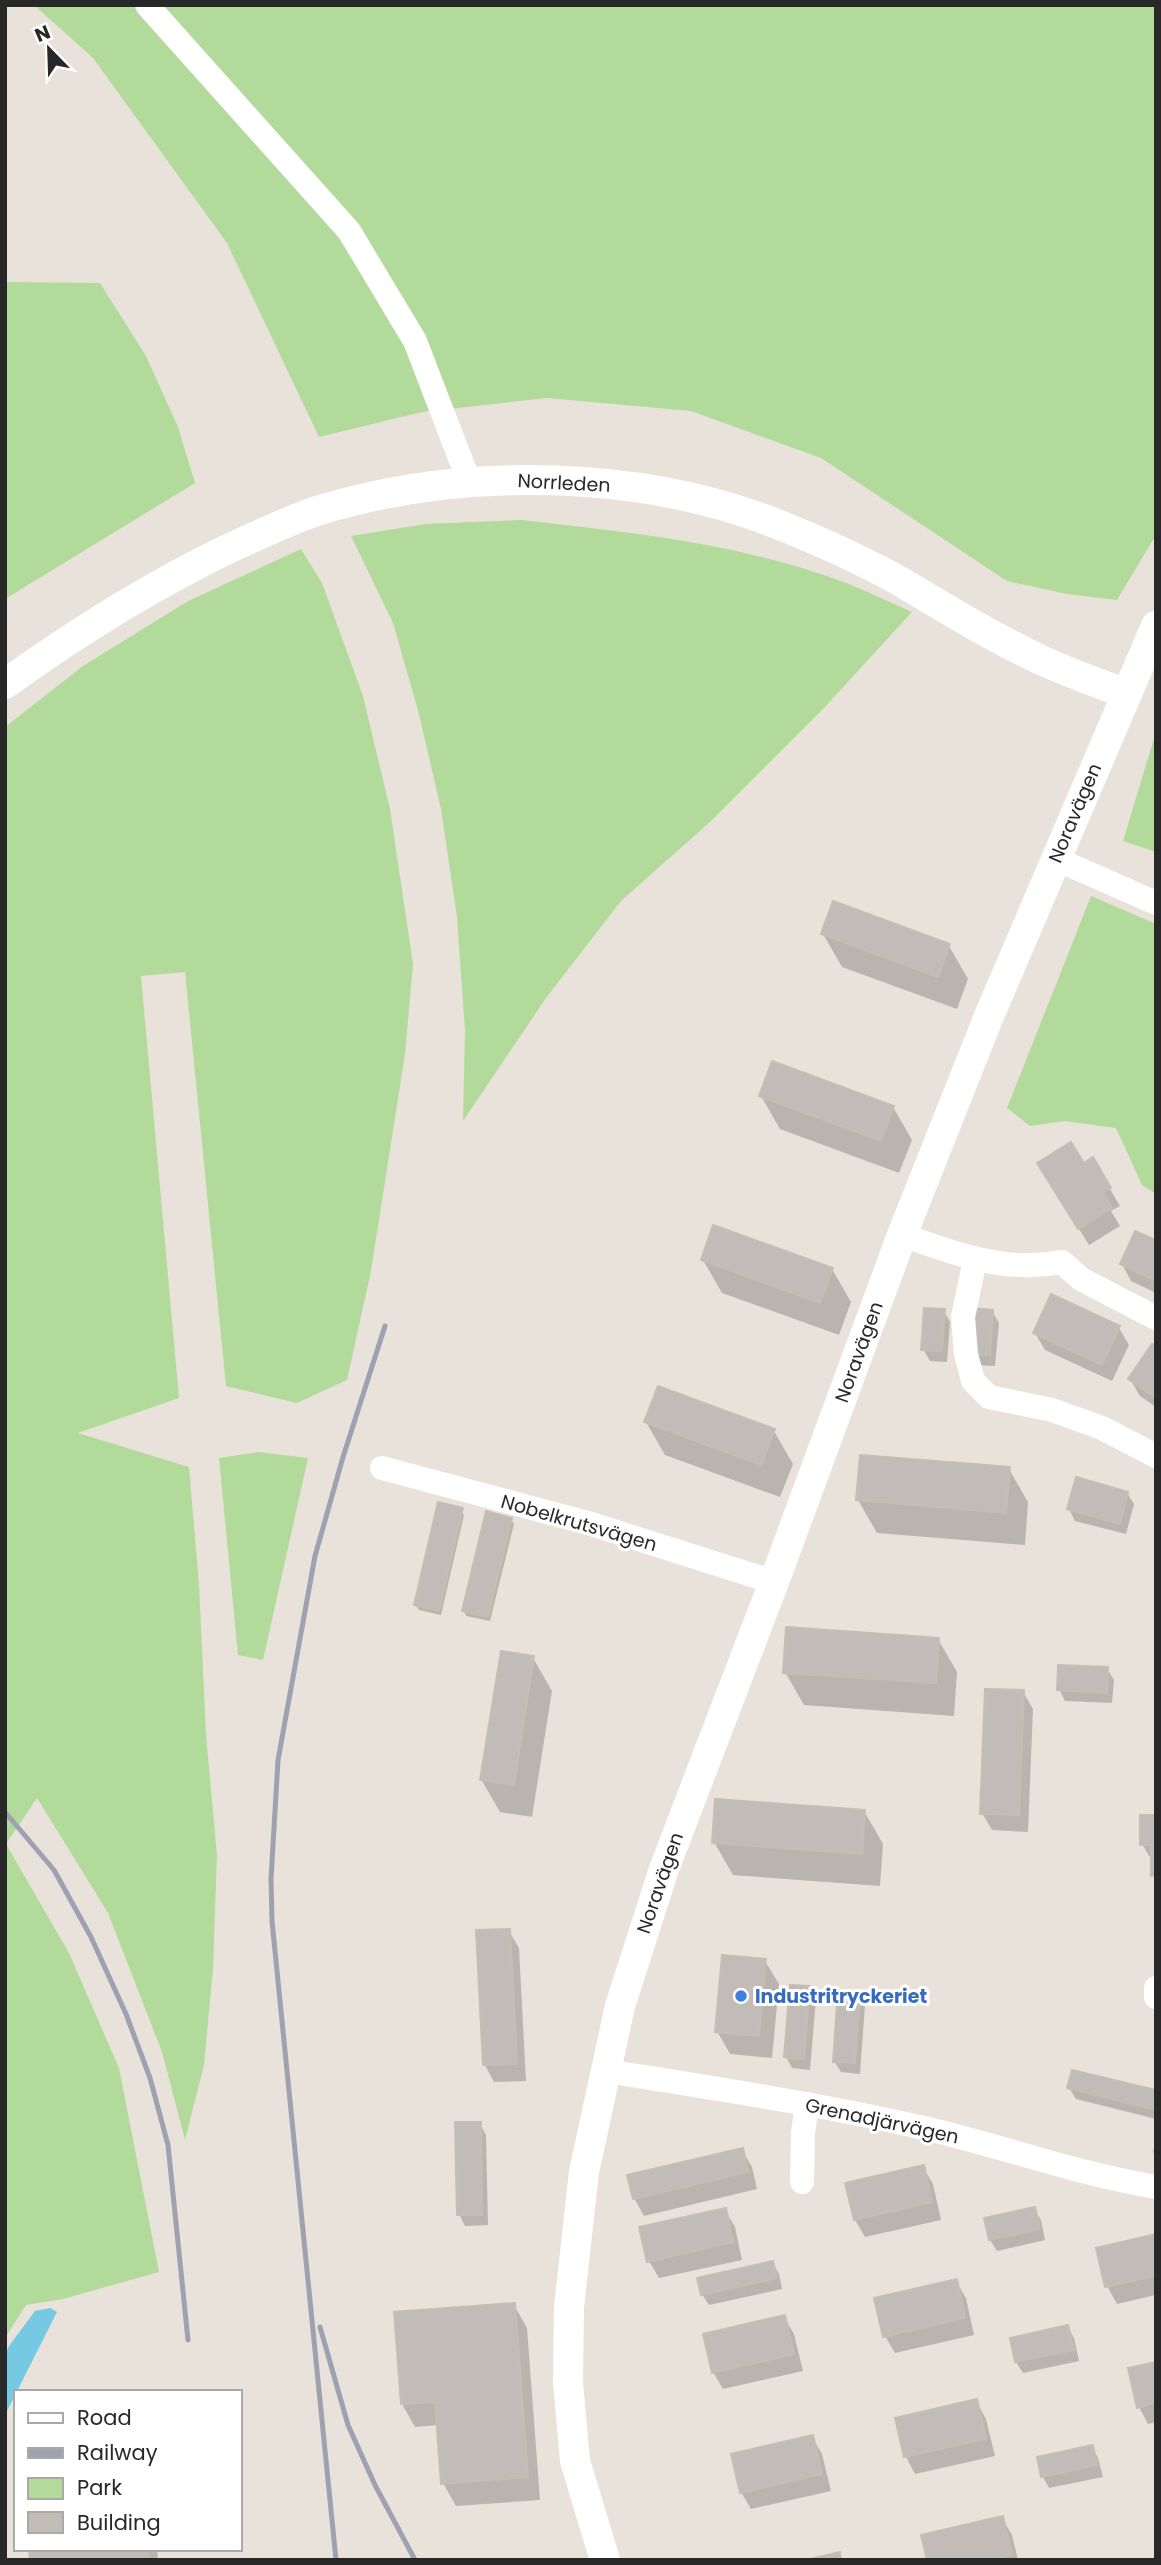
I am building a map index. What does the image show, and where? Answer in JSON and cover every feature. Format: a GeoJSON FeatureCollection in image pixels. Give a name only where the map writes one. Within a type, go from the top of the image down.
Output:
{"type":"FeatureCollection","features":[{"type":"Feature","properties":{"kind":"street"},"geometry":{"type":"LineString","coordinates":[[147,5],[349,231],[415,341],[470,484]]}},
{"type":"Feature","properties":{"kind":"street","name":"Norrleden"},"geometry":{"type":"LineString","coordinates":[[5,684],[79,633],[196,564],[317,511],[361,499],[499,480],[567,480],[679,494],[737,508],[848,555],[1042,661],[1127,694]]}},
{"type":"Feature","properties":{"kind":"street","name":"Noravägen"},"geometry":{"type":"LineString","coordinates":[[605,2560],[575,2461],[568,2382],[572,2264],[584,2172],[620,2006],[664,1869],[774,1582],[902,1235],[989,1016],[1156,626]]}},
{"type":"Feature","properties":{"kind":"street"},"geometry":{"type":"LineString","coordinates":[[1056,859],[1156,903]]}},
{"type":"Feature","properties":{"kind":"street"},"geometry":{"type":"LineString","coordinates":[[902,1235],[975,1260],[1037,1267],[1062,1262],[1081,1279],[1156,1318]]}},
{"type":"Feature","properties":{"kind":"street"},"geometry":{"type":"LineString","coordinates":[[975,1260],[963,1317],[965,1354],[973,1381],[989,1397],[1052,1410],[1102,1429],[1156,1456]]}},
{"type":"Feature","properties":{"kind":"street","name":"Nobelkrutsvägen"},"geometry":{"type":"LineString","coordinates":[[382,1468],[585,1523],[774,1582]]}},
{"type":"Feature","properties":{"kind":"street"},"geometry":{"type":"LineString","coordinates":[[1156,1988],[1156,1997]]}},
{"type":"Feature","properties":{"kind":"street","name":"Grenadjärvägen"},"geometry":{"type":"LineString","coordinates":[[606,2071],[807,2104],[924,2128],[1116,2181],[1156,2187]]}},
{"type":"Feature","properties":{"kind":"street"},"geometry":{"type":"LineString","coordinates":[[802,2182],[803,2133],[807,2104]]}},
{"type":"Feature","properties":{"kind":"green space"},"geometry":{"type":"Polygon","coordinates":[[[34,5],[1156,5],[1156,535],[1117,600],[1067,594],[1007,581],[821,458],[691,411],[547,398],[422,412],[319,437],[227,243],[93,58],[34,5]]]}},
{"type":"Feature","properties":{"kind":"green space"},"geometry":{"type":"Polygon","coordinates":[[[5,282],[100,283],[146,356],[178,427],[195,483],[5,599],[5,282]]]}},
{"type":"Feature","properties":{"kind":"green space"},"geometry":{"type":"Polygon","coordinates":[[[522,520],[682,541],[761,557],[838,580],[912,612],[823,709],[710,822],[621,901],[546,998],[463,1121],[465,1030],[457,917],[441,809],[419,714],[393,623],[351,536],[426,524],[522,520]]]}},
{"type":"Feature","properties":{"kind":"green space"},"geometry":{"type":"Polygon","coordinates":[[[301,549],[322,583],[363,696],[390,809],[413,964],[405,1054],[371,1271],[347,1380],[297,1403],[226,1386],[185,972],[141,976],[179,1398],[78,1433],[189,1467],[199,1584],[206,1735],[217,1855],[213,1969],[204,2065],[185,2140],[162,2052],[108,1913],[37,1798],[6,1844],[69,1953],[119,2068],[159,2272],[63,2299],[26,2305],[5,2338],[5,727],[83,666],[188,601],[301,549]]]}},
{"type":"Feature","properties":{"kind":"green space"},"geometry":{"type":"Polygon","coordinates":[[[1156,732],[1156,852],[1123,841],[1156,732]]]}},
{"type":"Feature","properties":{"kind":"green space"},"geometry":{"type":"Polygon","coordinates":[[[1091,896],[1156,924],[1156,1194],[1142,1185],[1116,1128],[1065,1121],[1030,1126],[1007,1108],[1091,896]]]}},
{"type":"Feature","properties":{"kind":"green space"},"geometry":{"type":"Polygon","coordinates":[[[259,1452],[308,1458],[263,1660],[238,1655],[219,1458],[259,1452]]]}},
{"type":"Feature","properties":{"kind":"water"},"geometry":{"type":"Polygon","coordinates":[[[50,2308],[57,2312],[18,2390],[14,2390],[14,2397],[5,2415],[5,2355],[35,2311],[50,2308]]]}},
{"type":"Feature","properties":{"kind":"building"},"geometry":{"type":"Polygon","coordinates":[[[833,901],[950,944],[938,977],[821,934],[833,901]]]}},
{"type":"Feature","properties":{"kind":"building"},"geometry":{"type":"Polygon","coordinates":[[[772,1061],[894,1106],[881,1141],[759,1096],[772,1061]]]}},
{"type":"Feature","properties":{"kind":"building"},"geometry":{"type":"Polygon","coordinates":[[[1071,1142],[1084,1163],[1093,1157],[1111,1188],[1103,1193],[1112,1208],[1078,1229],[1037,1163],[1071,1142]]]}},
{"type":"Feature","properties":{"kind":"building"},"geometry":{"type":"Polygon","coordinates":[[[713,1225],[833,1268],[820,1303],[701,1260],[713,1225]]]}},
{"type":"Feature","properties":{"kind":"building"},"geometry":{"type":"Polygon","coordinates":[[[1135,1231],[1156,1239],[1156,1281],[1120,1264],[1135,1231]]]}},
{"type":"Feature","properties":{"kind":"building"},"geometry":{"type":"Polygon","coordinates":[[[1051,1294],[1120,1326],[1102,1365],[1033,1333],[1051,1294]]]}},
{"type":"Feature","properties":{"kind":"building"},"geometry":{"type":"Polygon","coordinates":[[[924,1308],[945,1309],[942,1351],[921,1350],[924,1308]]]}},
{"type":"Feature","properties":{"kind":"building"},"geometry":{"type":"Polygon","coordinates":[[[972,1308],[993,1310],[990,1355],[969,1354],[972,1308]]]}},
{"type":"Feature","properties":{"kind":"building"},"geometry":{"type":"Polygon","coordinates":[[[1152,1344],[1156,1347],[1156,1398],[1128,1379],[1152,1344]]]}},
{"type":"Feature","properties":{"kind":"building"},"geometry":{"type":"Polygon","coordinates":[[[658,1386],[775,1429],[761,1465],[644,1422],[658,1386]]]}},
{"type":"Feature","properties":{"kind":"building"},"geometry":{"type":"Polygon","coordinates":[[[860,1455],[1010,1467],[1006,1513],[856,1500],[860,1455]]]}},
{"type":"Feature","properties":{"kind":"building"},"geometry":{"type":"Polygon","coordinates":[[[1076,1477],[1128,1492],[1120,1524],[1067,1509],[1076,1477]]]}},
{"type":"Feature","properties":{"kind":"building"},"geometry":{"type":"Polygon","coordinates":[[[438,1502],[463,1508],[439,1611],[414,1605],[438,1502]]]}},
{"type":"Feature","properties":{"kind":"building"},"geometry":{"type":"Polygon","coordinates":[[[486,1511],[512,1518],[488,1617],[462,1611],[486,1511]]]}},
{"type":"Feature","properties":{"kind":"building"},"geometry":{"type":"Polygon","coordinates":[[[786,1627],[939,1638],[936,1683],[783,1673],[786,1627]]]}},
{"type":"Feature","properties":{"kind":"building"},"geometry":{"type":"Polygon","coordinates":[[[501,1651],[534,1656],[514,1785],[480,1780],[501,1651]]]}},
{"type":"Feature","properties":{"kind":"building"},"geometry":{"type":"Polygon","coordinates":[[[1058,1665],[1108,1667],[1107,1693],[1057,1690],[1058,1665]]]}},
{"type":"Feature","properties":{"kind":"building"},"geometry":{"type":"Polygon","coordinates":[[[985,1689],[1024,1690],[1019,1815],[980,1814],[985,1689]]]}},
{"type":"Feature","properties":{"kind":"building"},"geometry":{"type":"Polygon","coordinates":[[[715,1799],[865,1810],[862,1854],[712,1843],[715,1799]]]}},
{"type":"Feature","properties":{"kind":"building"},"geometry":{"type":"Polygon","coordinates":[[[1140,1815],[1156,1815],[1156,1845],[1140,1845],[1140,1815]]]}},
{"type":"Feature","properties":{"kind":"building"},"geometry":{"type":"Polygon","coordinates":[[[1151,1845],[1156,1845],[1156,1875],[1151,1876],[1151,1845]]]}},
{"type":"Feature","properties":{"kind":"building"},"geometry":{"type":"Polygon","coordinates":[[[510,1929],[517,2064],[483,2065],[476,1930],[510,1929]]]}},
{"type":"Feature","properties":{"kind":"building","name":"Industritryckeriet"},"geometry":{"type":"Polygon","coordinates":[[[722,1955],[766,1959],[759,2036],[715,2032],[722,1955]]]}},
{"type":"Feature","properties":{"kind":"building"},"geometry":{"type":"Polygon","coordinates":[[[790,1985],[810,1986],[804,2059],[784,2057],[790,1985]]]}},
{"type":"Feature","properties":{"kind":"building"},"geometry":{"type":"Polygon","coordinates":[[[838,1990],[860,1992],[855,2063],[833,2062],[838,1990]]]}},
{"type":"Feature","properties":{"kind":"building"},"geometry":{"type":"Polygon","coordinates":[[[1072,2070],[1156,2090],[1156,2110],[1067,2088],[1072,2070]]]}},
{"type":"Feature","properties":{"kind":"building"},"geometry":{"type":"Polygon","coordinates":[[[455,2122],[481,2122],[482,2215],[457,2215],[455,2122]]]}},
{"type":"Feature","properties":{"kind":"building"},"geometry":{"type":"Polygon","coordinates":[[[743,2148],[748,2172],[633,2199],[627,2175],[743,2148]]]}},
{"type":"Feature","properties":{"kind":"building"},"geometry":{"type":"Polygon","coordinates":[[[924,2165],[932,2202],[854,2220],[845,2183],[924,2165]]]}},
{"type":"Feature","properties":{"kind":"building"},"geometry":{"type":"Polygon","coordinates":[[[1035,2207],[1040,2229],[989,2240],[984,2218],[1035,2207]]]}},
{"type":"Feature","properties":{"kind":"building"},"geometry":{"type":"Polygon","coordinates":[[[726,2208],[733,2242],[647,2262],[639,2227],[726,2208]]]}},
{"type":"Feature","properties":{"kind":"building"},"geometry":{"type":"Polygon","coordinates":[[[1156,2234],[1156,2276],[1105,2287],[1096,2248],[1156,2234]]]}},
{"type":"Feature","properties":{"kind":"building"},"geometry":{"type":"Polygon","coordinates":[[[773,2261],[777,2278],[701,2295],[697,2278],[773,2261]]]}},
{"type":"Feature","properties":{"kind":"building"},"geometry":{"type":"Polygon","coordinates":[[[957,2279],[965,2318],[883,2337],[874,2298],[957,2279]]]}},
{"type":"Feature","properties":{"kind":"building"},"geometry":{"type":"Polygon","coordinates":[[[515,2303],[528,2477],[441,2484],[435,2402],[401,2404],[394,2312],[515,2303]]]}},
{"type":"Feature","properties":{"kind":"building"},"geometry":{"type":"Polygon","coordinates":[[[785,2315],[794,2354],[712,2373],[703,2334],[785,2315]]]}},
{"type":"Feature","properties":{"kind":"building"},"geometry":{"type":"Polygon","coordinates":[[[1068,2325],[1074,2350],[1015,2362],[1010,2338],[1068,2325]]]}},
{"type":"Feature","properties":{"kind":"building"},"geometry":{"type":"Polygon","coordinates":[[[1156,2362],[1156,2403],[1137,2408],[1128,2368],[1156,2362]]]}},
{"type":"Feature","properties":{"kind":"building"},"geometry":{"type":"Polygon","coordinates":[[[977,2399],[986,2439],[904,2457],[895,2418],[977,2399]]]}},
{"type":"Feature","properties":{"kind":"building"},"geometry":{"type":"Polygon","coordinates":[[[813,2435],[822,2474],[740,2493],[731,2454],[813,2435]]]}},
{"type":"Feature","properties":{"kind":"building"},"geometry":{"type":"Polygon","coordinates":[[[1093,2445],[1097,2465],[1041,2477],[1037,2457],[1093,2445]]]}},
{"type":"Feature","properties":{"kind":"building"},"geometry":{"type":"Polygon","coordinates":[[[1003,2516],[1012,2555],[992,2560],[927,2560],[921,2535],[1003,2516]]]}},
{"type":"Feature","properties":{"kind":"building"},"geometry":{"type":"Polygon","coordinates":[[[29,2551],[147,2551],[148,2560],[30,2560],[29,2551]]]}},
{"type":"Feature","properties":{"kind":"building"},"geometry":{"type":"Polygon","coordinates":[[[840,2552],[841,2560],[806,2560],[840,2552]]]}},
{"type":"Feature","properties":{"kind":"railway"},"geometry":{"type":"LineString","coordinates":[[336,2560],[272,1921],[271,1879],[278,1760],[315,1556],[385,1326]]}},
{"type":"Feature","properties":{"kind":"railway"},"geometry":{"type":"LineString","coordinates":[[5,1812],[54,1870],[91,1937],[126,2014],[150,2078],[168,2145],[188,2340]]}},
{"type":"Feature","properties":{"kind":"railway"},"geometry":{"type":"LineString","coordinates":[[320,2327],[348,2425],[375,2485],[415,2560]]}},
{"type":"Feature","properties":{"kind":"place","name":"Industritryckeriet"},"geometry":{"type":"Point","coordinates":[741,1996]}}]}
